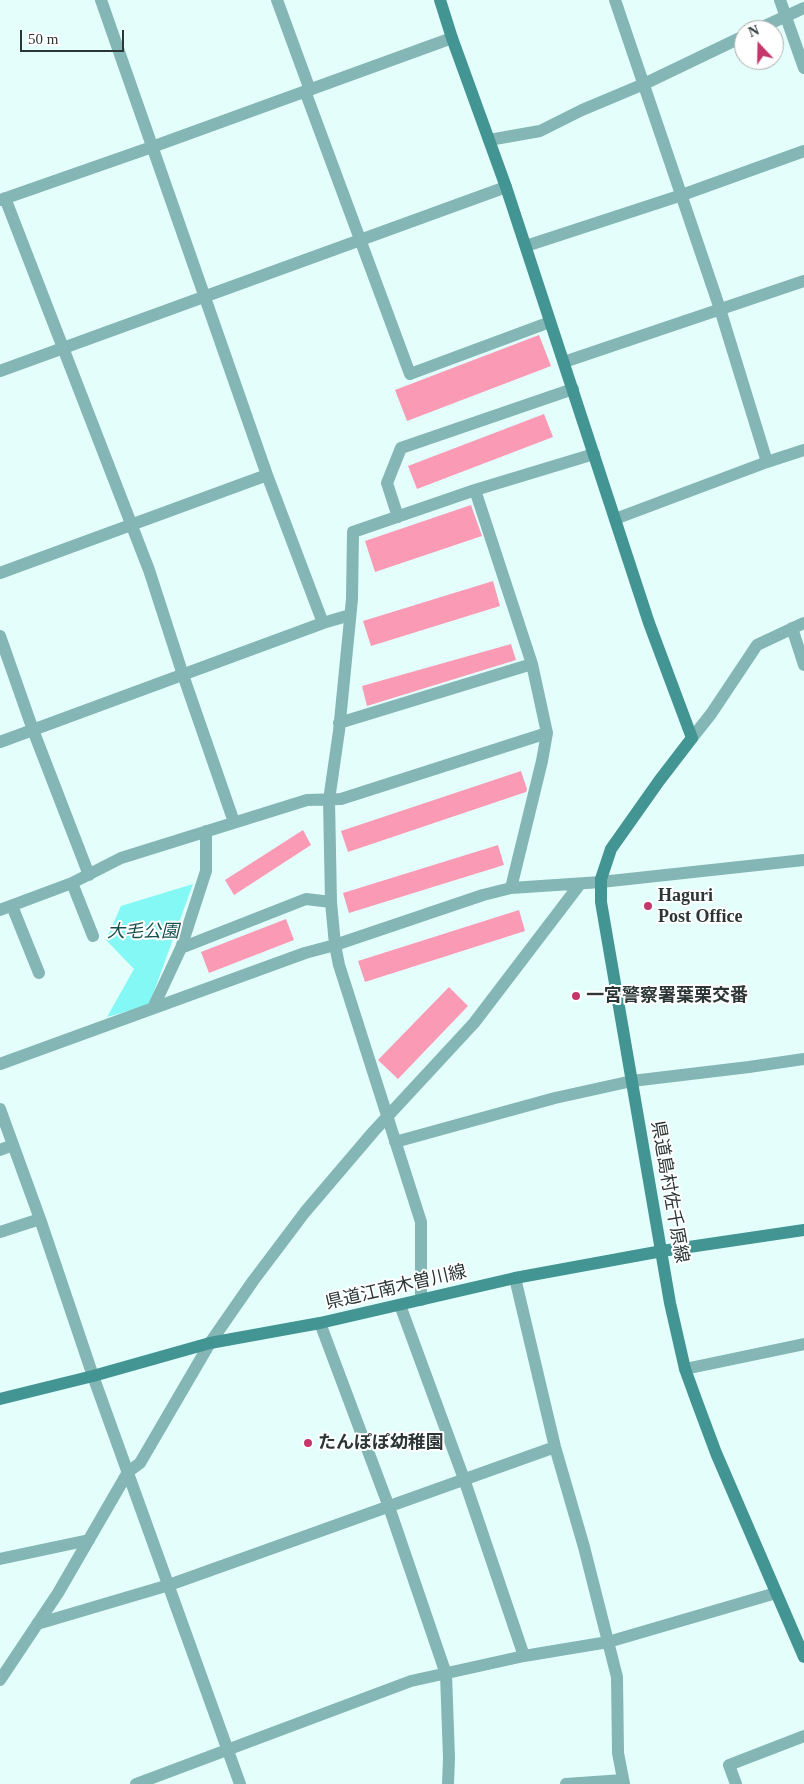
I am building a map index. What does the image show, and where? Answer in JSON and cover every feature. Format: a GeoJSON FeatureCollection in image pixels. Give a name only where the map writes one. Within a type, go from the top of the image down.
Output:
{"type":"FeatureCollection","features":[{"type":"Feature","properties":{"kind":"main road"},"geometry":{"type":"LineString","coordinates":[[440,0],[526,246],[649,623],[692,738]]}},
{"type":"Feature","properties":{"kind":"main road","name":"県道島村佐千原線"},"geometry":{"type":"LineString","coordinates":[[692,738],[611,849],[604,864],[601,882],[601,902],[670,1304],[685,1369],[716,1453],[776,1592],[801,1643],[804,1658]]}},
{"type":"Feature","properties":{"kind":"main road","name":"県道江南木曽川線"},"geometry":{"type":"LineString","coordinates":[[0,1399],[93,1376],[210,1343],[320,1323],[515,1278],[662,1252],[804,1230]]}},
{"type":"Feature","properties":{"kind":"street"},"geometry":{"type":"LineString","coordinates":[[101,0],[267,475],[323,623]]}},
{"type":"Feature","properties":{"kind":"street"},"geometry":{"type":"LineString","coordinates":[[277,0],[307,91],[410,374],[550,322]]}},
{"type":"Feature","properties":{"kind":"street"},"geometry":{"type":"LineString","coordinates":[[615,0],[720,309],[767,462]]}},
{"type":"Feature","properties":{"kind":"street"},"geometry":{"type":"LineString","coordinates":[[780,0],[804,68]]}},
{"type":"Feature","properties":{"kind":"street"},"geometry":{"type":"LineString","coordinates":[[777,20],[804,8]]}},
{"type":"Feature","properties":{"kind":"street"},"geometry":{"type":"LineString","coordinates":[[234,822],[149,570],[64,349],[3,199],[452,38]]}},
{"type":"Feature","properties":{"kind":"street"},"geometry":{"type":"LineString","coordinates":[[489,140],[540,131],[734,41]]}},
{"type":"Feature","properties":{"kind":"street"},"geometry":{"type":"LineString","coordinates":[[526,246],[682,195],[804,152]]}},
{"type":"Feature","properties":{"kind":"street"},"geometry":{"type":"LineString","coordinates":[[0,371],[506,187]]}},
{"type":"Feature","properties":{"kind":"street"},"geometry":{"type":"LineString","coordinates":[[564,362],[804,281]]}},
{"type":"Feature","properties":{"kind":"street"},"geometry":{"type":"LineString","coordinates":[[398,517],[387,483],[401,448],[572,389]]}},
{"type":"Feature","properties":{"kind":"street"},"geometry":{"type":"LineString","coordinates":[[615,519],[804,450]]}},
{"type":"Feature","properties":{"kind":"street"},"geometry":{"type":"LineString","coordinates":[[421,1300],[421,1222],[339,965],[331,902],[329,800],[340,723],[350,615],[353,532],[475,490],[594,454]]}},
{"type":"Feature","properties":{"kind":"street"},"geometry":{"type":"LineString","coordinates":[[0,573],[267,475]]}},
{"type":"Feature","properties":{"kind":"street"},"geometry":{"type":"LineString","coordinates":[[475,490],[532,664],[548,733],[511,888]]}},
{"type":"Feature","properties":{"kind":"street"},"geometry":{"type":"LineString","coordinates":[[0,742],[323,623],[350,615]]}},
{"type":"Feature","properties":{"kind":"street"},"geometry":{"type":"LineString","coordinates":[[692,738],[711,714],[757,644],[804,623]]}},
{"type":"Feature","properties":{"kind":"street"},"geometry":{"type":"LineString","coordinates":[[792,628],[804,665]]}},
{"type":"Feature","properties":{"kind":"street"},"geometry":{"type":"LineString","coordinates":[[0,636],[33,730],[89,875]]}},
{"type":"Feature","properties":{"kind":"street"},"geometry":{"type":"LineString","coordinates":[[340,723],[532,664]]}},
{"type":"Feature","properties":{"kind":"street"},"geometry":{"type":"LineString","coordinates":[[39,973],[6,908],[72,883],[121,858],[307,800],[341,799],[548,733]]}},
{"type":"Feature","properties":{"kind":"street"},"geometry":{"type":"LineString","coordinates":[[153,1008],[181,948],[206,871],[206,831]]}},
{"type":"Feature","properties":{"kind":"street"},"geometry":{"type":"LineString","coordinates":[[0,1064],[305,953],[335,945],[483,894],[511,888],[601,882],[804,860]]}},
{"type":"Feature","properties":{"kind":"street"},"geometry":{"type":"LineString","coordinates":[[72,883],[93,936]]}},
{"type":"Feature","properties":{"kind":"street"},"geometry":{"type":"LineString","coordinates":[[0,1680],[58,1593],[128,1472],[140,1463],[210,1343],[252,1281],[305,1212],[388,1116],[474,1024],[580,884]]}},
{"type":"Feature","properties":{"kind":"street"},"geometry":{"type":"LineString","coordinates":[[181,948],[306,899],[331,902]]}},
{"type":"Feature","properties":{"kind":"street"},"geometry":{"type":"LineString","coordinates":[[396,1142],[555,1098],[632,1081],[804,1059]]}},
{"type":"Feature","properties":{"kind":"street"},"geometry":{"type":"LineString","coordinates":[[0,1109],[40,1219],[93,1376],[240,1784]]}},
{"type":"Feature","properties":{"kind":"street"},"geometry":{"type":"LineString","coordinates":[[0,1150],[13,1145]]}},
{"type":"Feature","properties":{"kind":"street"},"geometry":{"type":"LineString","coordinates":[[0,1232],[40,1219]]}},
{"type":"Feature","properties":{"kind":"street"},"geometry":{"type":"LineString","coordinates":[[515,1278],[555,1447],[584,1547],[616,1677],[618,1753],[623,1782],[566,1784]]}},
{"type":"Feature","properties":{"kind":"street"},"geometry":{"type":"LineString","coordinates":[[400,1305],[464,1479],[524,1656]]}},
{"type":"Feature","properties":{"kind":"street"},"geometry":{"type":"LineString","coordinates":[[320,1323],[389,1507],[446,1674],[448,1784]]}},
{"type":"Feature","properties":{"kind":"street"},"geometry":{"type":"LineString","coordinates":[[685,1369],[804,1344]]}},
{"type":"Feature","properties":{"kind":"street"},"geometry":{"type":"LineString","coordinates":[[37,1624],[169,1585],[555,1447]]}},
{"type":"Feature","properties":{"kind":"street"},"geometry":{"type":"LineString","coordinates":[[0,1558],[89,1540]]}},
{"type":"Feature","properties":{"kind":"street"},"geometry":{"type":"LineString","coordinates":[[136,1784],[411,1681],[524,1656],[608,1642],[776,1592]]}},
{"type":"Feature","properties":{"kind":"street"},"geometry":{"type":"LineString","coordinates":[[736,1784],[728,1765],[804,1736]]}},
{"type":"Feature","properties":{"kind":"green space","name":"大毛公園"},"geometry":{"type":"Polygon","coordinates":[[[193,884],[149,1005],[107,1017],[134,969],[106,940],[121,906],[193,884]]]}},
{"type":"Feature","properties":{"kind":"building"},"geometry":{"type":"Polygon","coordinates":[[[539,335],[551,366],[407,421],[395,390],[539,335]]]}},
{"type":"Feature","properties":{"kind":"building"},"geometry":{"type":"Polygon","coordinates":[[[544,414],[553,437],[417,489],[408,466],[544,414]]]}},
{"type":"Feature","properties":{"kind":"building"},"geometry":{"type":"Polygon","coordinates":[[[471,505],[482,536],[375,572],[365,541],[471,505]]]}},
{"type":"Feature","properties":{"kind":"building"},"geometry":{"type":"Polygon","coordinates":[[[493,581],[500,606],[371,646],[363,621],[493,581]]]}},
{"type":"Feature","properties":{"kind":"building"},"geometry":{"type":"Polygon","coordinates":[[[511,644],[516,660],[367,706],[362,686],[511,644]]]}},
{"type":"Feature","properties":{"kind":"building"},"geometry":{"type":"Polygon","coordinates":[[[521,771],[527,789],[526,792],[348,852],[341,831],[521,771]]]}},
{"type":"Feature","properties":{"kind":"building"},"geometry":{"type":"Polygon","coordinates":[[[303,830],[311,845],[234,895],[225,880],[303,830]]]}},
{"type":"Feature","properties":{"kind":"building"},"geometry":{"type":"Polygon","coordinates":[[[498,845],[504,865],[349,913],[343,893],[498,845]]]}},
{"type":"Feature","properties":{"kind":"building"},"geometry":{"type":"Polygon","coordinates":[[[519,910],[525,931],[365,982],[358,961],[519,910]]]}},
{"type":"Feature","properties":{"kind":"building"},"geometry":{"type":"Polygon","coordinates":[[[286,919],[294,940],[209,973],[201,952],[286,919]]]}},
{"type":"Feature","properties":{"kind":"building"},"geometry":{"type":"Polygon","coordinates":[[[449,987],[468,1006],[398,1079],[378,1060],[449,987]]]}},
{"type":"Feature","properties":{"kind":"place","name":"Haguri Post Office"},"geometry":{"type":"Point","coordinates":[648,906]}},
{"type":"Feature","properties":{"kind":"place","name":"一宮警察署葉栗交番"},"geometry":{"type":"Point","coordinates":[576,996]}},
{"type":"Feature","properties":{"kind":"place","name":"たんぽぽ幼稚園"},"geometry":{"type":"Point","coordinates":[308,1443]}}]}
